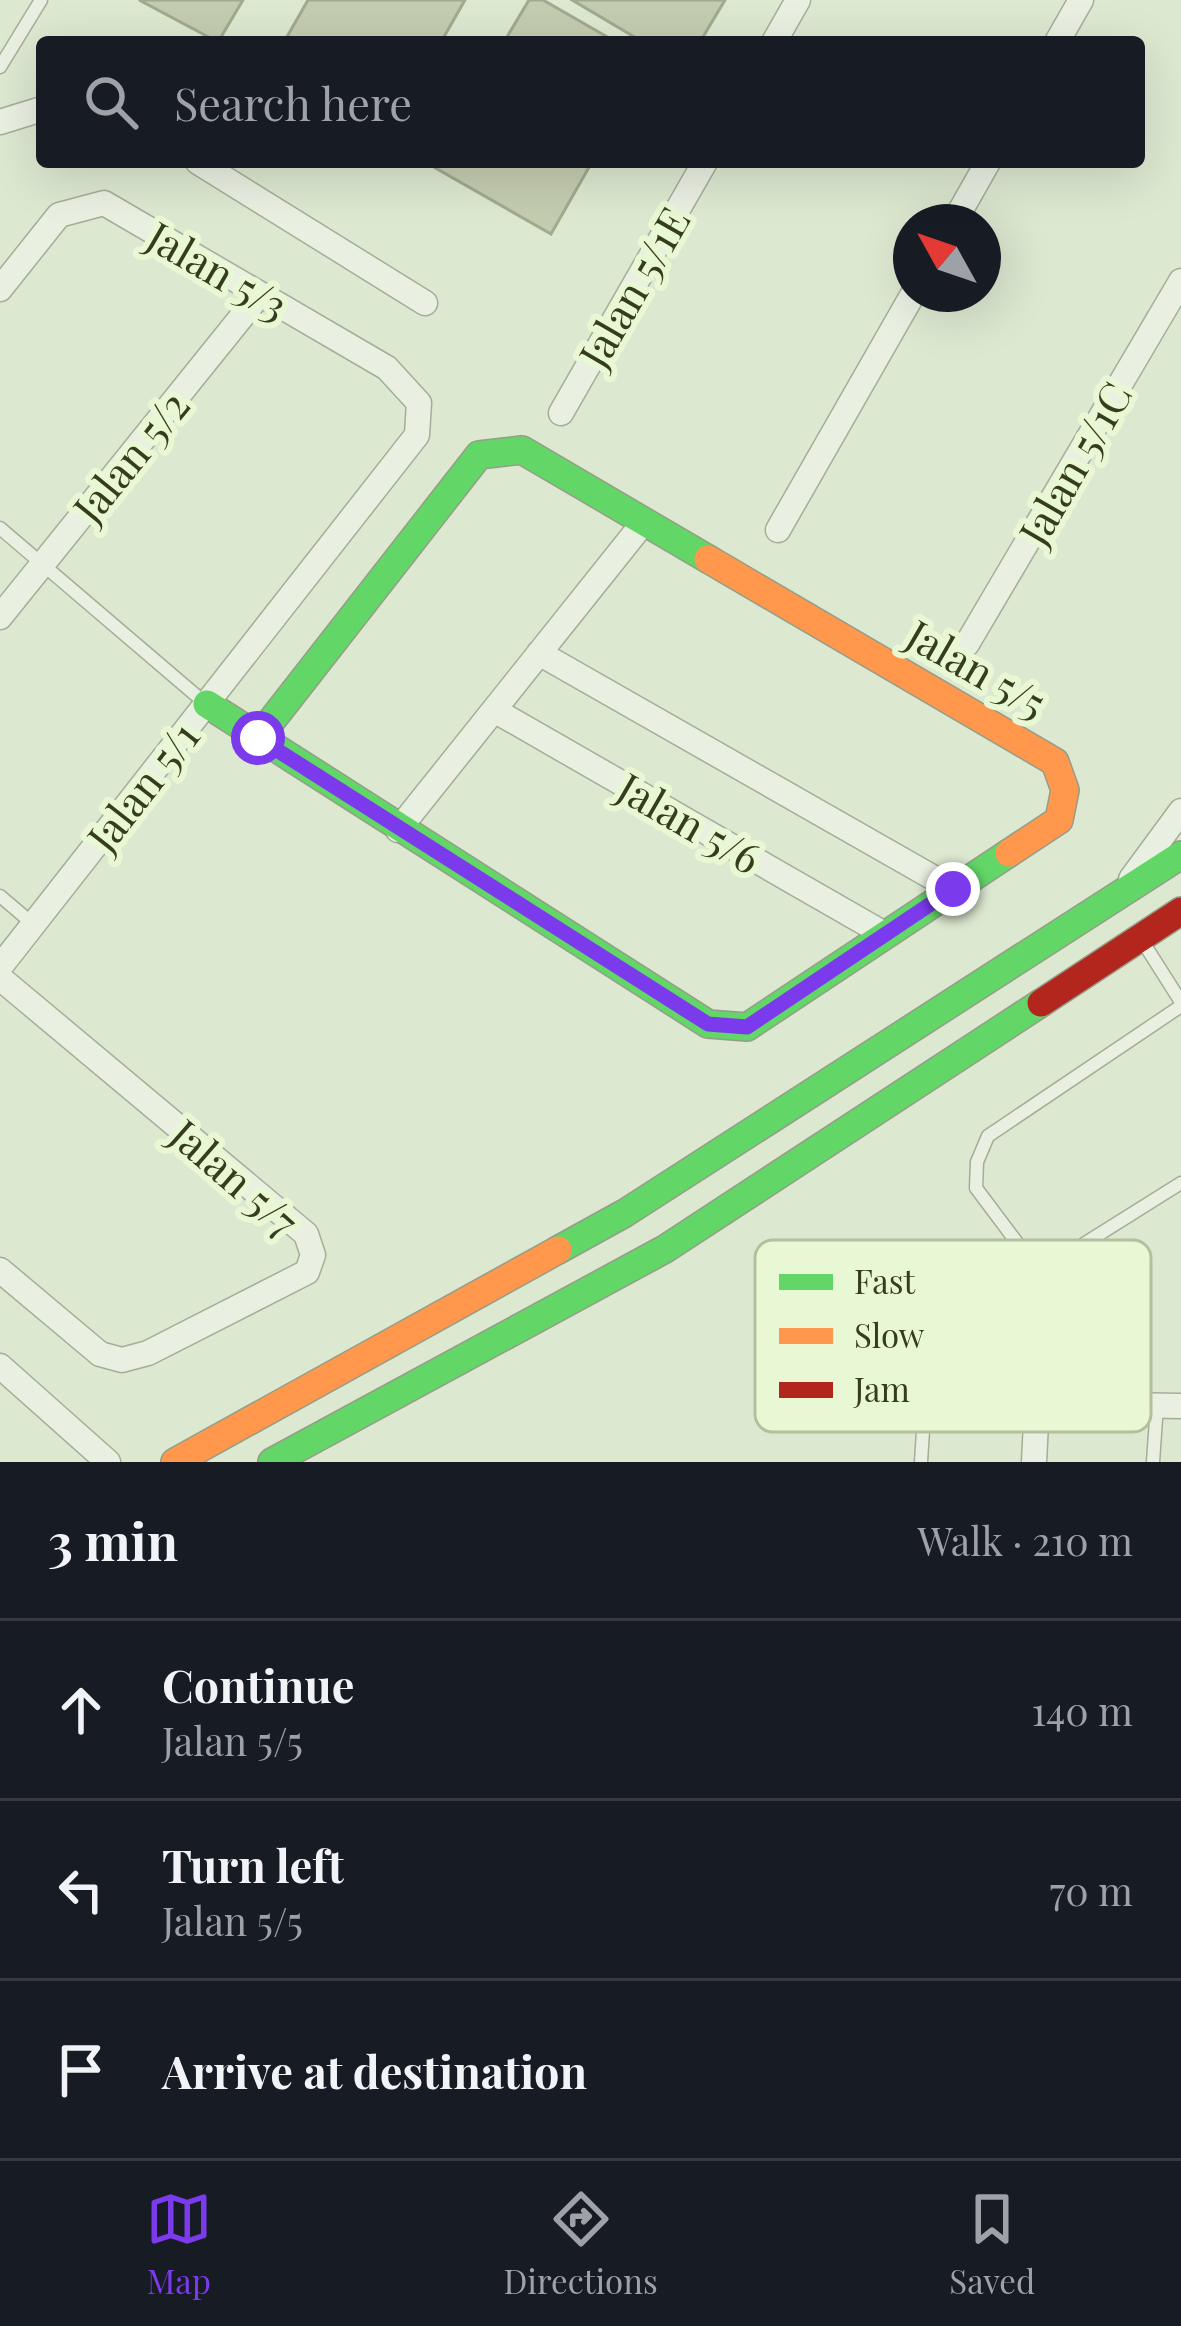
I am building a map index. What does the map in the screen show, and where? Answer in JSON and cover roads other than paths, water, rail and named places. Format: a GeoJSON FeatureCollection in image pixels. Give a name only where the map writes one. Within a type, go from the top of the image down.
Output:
{"type":"FeatureCollection","features":[{"type":"Feature","properties":{"kind":"street"},"geometry":{"type":"LineString","coordinates":[[777,36],[798,0]]}},
{"type":"Feature","properties":{"kind":"street"},"geometry":{"type":"LineString","coordinates":[[1060,36],[1081,0]]}},
{"type":"Feature","properties":{"kind":"street"},"geometry":{"type":"LineString","coordinates":[[0,122],[36,111]]}},
{"type":"Feature","properties":{"kind":"street"},"geometry":{"type":"LineString","coordinates":[[208,168],[424,302]]}},
{"type":"Feature","properties":{"kind":"street","name":"Jalan 5/1E"},"geometry":{"type":"LineString","coordinates":[[561,412],[702,168]]}},
{"type":"Feature","properties":{"kind":"street"},"geometry":{"type":"LineString","coordinates":[[964,204],[985,168]]}},
{"type":"Feature","properties":{"kind":"street","name":"Jalan 5/3"},"geometry":{"type":"LineString","coordinates":[[0,289],[59,215],[104,203],[387,368],[418,403],[417,435]]}},
{"type":"Feature","properties":{"kind":"street","name":"Jalan 5/1C"},"geometry":{"type":"LineString","coordinates":[[968,644],[1181,281]]}},
{"type":"Feature","properties":{"kind":"street","name":"Jalan 5/2"},"geometry":{"type":"LineString","coordinates":[[0,617],[260,294]]}},
{"type":"Feature","properties":{"kind":"street"},"geometry":{"type":"LineString","coordinates":[[778,530],[903,312]]}},
{"type":"Feature","properties":{"kind":"street","name":"Jalan 5/1"},"geometry":{"type":"LineString","coordinates":[[0,967],[417,435]]}},
{"type":"Feature","properties":{"kind":"street","name":"Jalan 5/5"},"geometry":{"type":"LineString","coordinates":[[207,704],[258,738],[398,830],[708,1024],[747,1027],[1059,820],[1065,790],[1055,762],[522,450],[479,455],[258,738]]}},
{"type":"Feature","properties":{"kind":"street"},"geometry":{"type":"LineString","coordinates":[[398,830],[644,522]]}},
{"type":"Feature","properties":{"kind":"street"},"geometry":{"type":"LineString","coordinates":[[539,653],[953,889]]}},
{"type":"Feature","properties":{"kind":"street","name":"Jalan 5/6"},"geometry":{"type":"LineString","coordinates":[[494,710],[886,935]]}},
{"type":"Feature","properties":{"kind":"street"},"geometry":{"type":"LineString","coordinates":[[1118,895],[1181,812]]}},
{"type":"Feature","properties":{"kind":"street"},"geometry":{"type":"LineString","coordinates":[[175,1462],[625,1213],[1181,855]]}},
{"type":"Feature","properties":{"kind":"street"},"geometry":{"type":"LineString","coordinates":[[1140,938],[1150,900],[1181,872]]}},
{"type":"Feature","properties":{"kind":"street"},"geometry":{"type":"LineString","coordinates":[[272,1462],[665,1250],[1181,910]]}},
{"type":"Feature","properties":{"kind":"street"},"geometry":{"type":"LineString","coordinates":[[1065,930],[1100,938],[1140,938]]}},
{"type":"Feature","properties":{"kind":"street","name":"Jalan 5/7"},"geometry":{"type":"LineString","coordinates":[[0,978],[307,1234],[313,1255],[307,1271],[148,1353],[122,1360],[100,1354],[0,1270]]}},
{"type":"Feature","properties":{"kind":"street"},"geometry":{"type":"LineString","coordinates":[[625,1213],[665,1250]]}},
{"type":"Feature","properties":{"kind":"street"},"geometry":{"type":"LineString","coordinates":[[0,1366],[108,1462]]}},
{"type":"Feature","properties":{"kind":"street"},"geometry":{"type":"LineString","coordinates":[[1034,1462],[1036,1432]]}},
{"type":"Feature","properties":{"kind":"lane"},"geometry":{"type":"LineString","coordinates":[[0,67],[41,0]]}},
{"type":"Feature","properties":{"kind":"lane"},"geometry":{"type":"LineString","coordinates":[[0,528],[207,704]]}},
{"type":"Feature","properties":{"kind":"lane"},"geometry":{"type":"LineString","coordinates":[[0,896],[34,924]]}},
{"type":"Feature","properties":{"kind":"lane"},"geometry":{"type":"LineString","coordinates":[[1015,1240],[976,1188],[977,1162],[988,1136],[1181,1004],[1140,938]]}},
{"type":"Feature","properties":{"kind":"lane"},"geometry":{"type":"LineString","coordinates":[[1090,1240],[1181,1183]]}},
{"type":"Feature","properties":{"kind":"lane"},"geometry":{"type":"LineString","coordinates":[[1153,1462],[1169,1405]]}},
{"type":"Feature","properties":{"kind":"lane"},"geometry":{"type":"LineString","coordinates":[[921,1462],[923,1432]]}}]}
